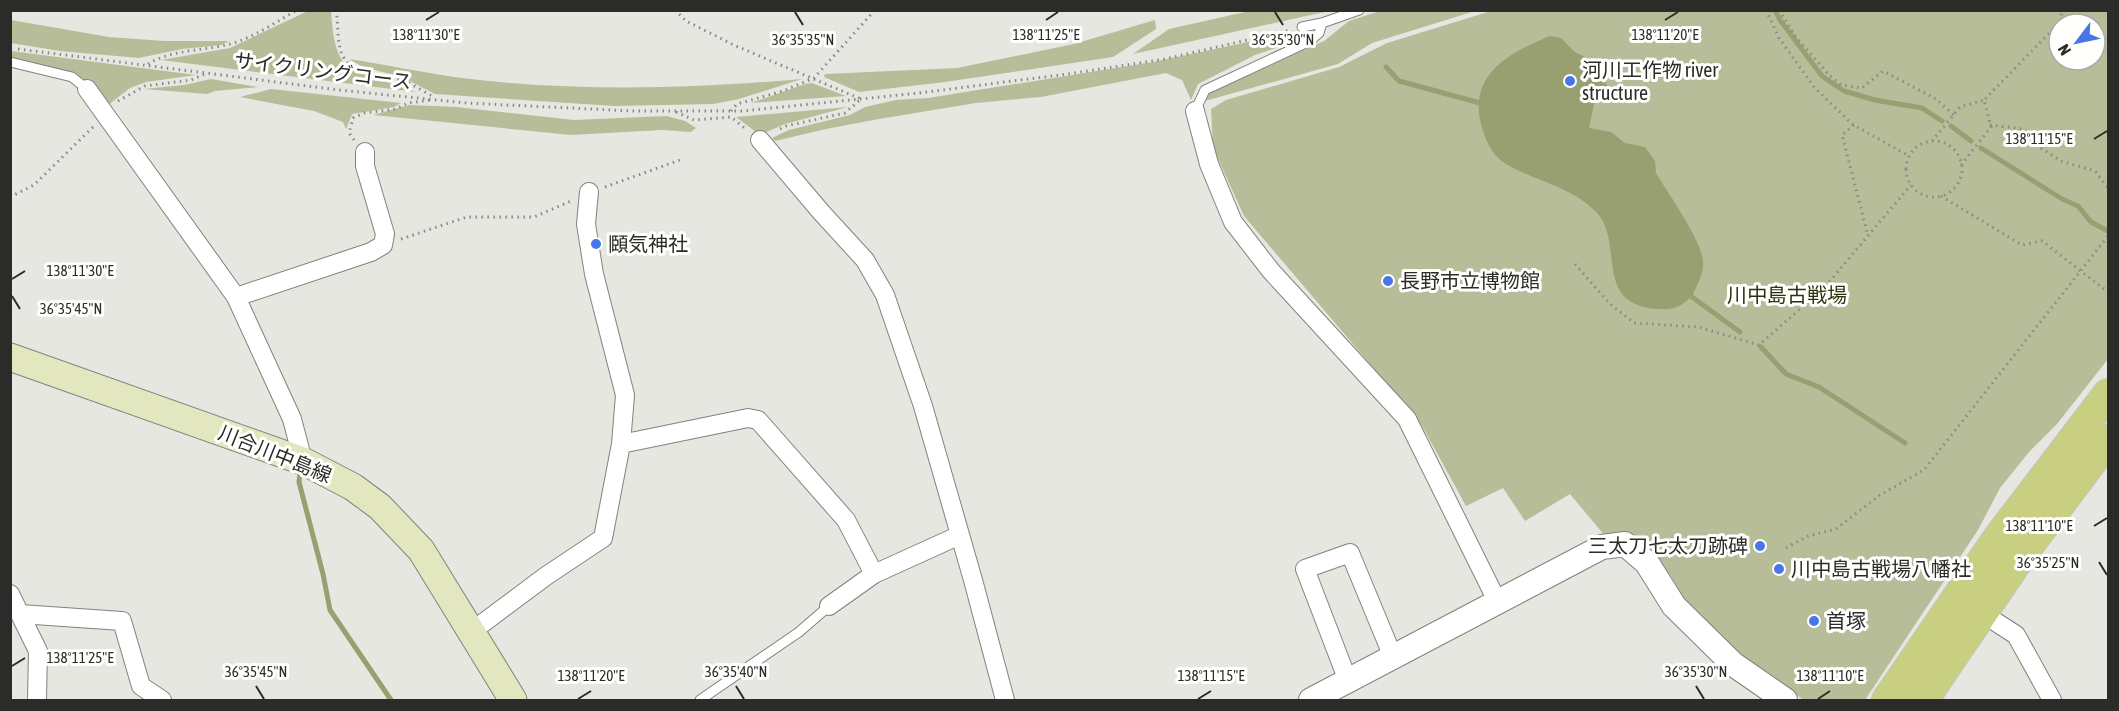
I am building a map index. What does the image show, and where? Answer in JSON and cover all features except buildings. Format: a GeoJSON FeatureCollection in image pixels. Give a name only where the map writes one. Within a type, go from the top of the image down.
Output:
{"type":"FeatureCollection","features":[{"type":"Feature","properties":{"kind":"main road","name":"川合川中島線"},"geometry":{"type":"LineString","coordinates":[[10,357],[303,461],[353,487],[401,526],[421,550],[513,700]]}},
{"type":"Feature","properties":{"kind":"main road"},"geometry":{"type":"LineString","coordinates":[[1923,700],[2099,444],[2109,394]]}},
{"type":"Feature","properties":{"kind":"main road"},"geometry":{"type":"LineString","coordinates":[[1887,700],[1998,538],[2099,444]]}},
{"type":"Feature","properties":{"kind":"street"},"geometry":{"type":"LineString","coordinates":[[87,89],[236,297],[292,419],[303,461]]}},
{"type":"Feature","properties":{"kind":"street"},"geometry":{"type":"LineString","coordinates":[[1195,111],[1209,164],[1233,222],[1271,271],[1407,420],[1498,603]]}},
{"type":"Feature","properties":{"kind":"street"},"geometry":{"type":"LineString","coordinates":[[760,140],[865,261],[885,295],[923,406],[1005,700]]}},
{"type":"Feature","properties":{"kind":"street"},"geometry":{"type":"LineString","coordinates":[[236,297],[371,252],[382,245],[385,234],[365,166],[365,152]]}},
{"type":"Feature","properties":{"kind":"street"},"geometry":{"type":"LineString","coordinates":[[471,632],[546,576],[603,538],[621,444],[625,395],[594,274],[586,224],[589,192]]}},
{"type":"Feature","properties":{"kind":"street"},"geometry":{"type":"LineString","coordinates":[[621,444],[747,418],[758,420],[846,520],[874,574]]}},
{"type":"Feature","properties":{"kind":"street"},"geometry":{"type":"LineString","coordinates":[[829,606],[874,574],[960,535]]}},
{"type":"Feature","properties":{"kind":"street"},"geometry":{"type":"LineString","coordinates":[[1311,700],[1602,547],[1625,544],[1647,563],[1674,606],[1733,664],[1785,700]]}},
{"type":"Feature","properties":{"kind":"street"},"geometry":{"type":"LineString","coordinates":[[1348,681],[1305,569],[1350,553],[1393,657]]}},
{"type":"Feature","properties":{"kind":"street"},"geometry":{"type":"LineString","coordinates":[[10,594],[38,651],[37,700]]}},
{"type":"Feature","properties":{"kind":"street"},"geometry":{"type":"LineString","coordinates":[[1982,613],[2016,635],[2052,700]]}},
{"type":"Feature","properties":{"kind":"street"},"geometry":{"type":"LineString","coordinates":[[20,614],[122,621],[141,686],[162,700]]}},
{"type":"Feature","properties":{"kind":"lane"},"geometry":{"type":"LineString","coordinates":[[1302,27],[1322,23],[1359,10]]}},
{"type":"Feature","properties":{"kind":"lane"},"geometry":{"type":"LineString","coordinates":[[1195,111],[1205,90],[1310,41],[1319,33],[1322,23]]}},
{"type":"Feature","properties":{"kind":"lane"},"geometry":{"type":"LineString","coordinates":[[10,62],[72,77],[87,89]]}},
{"type":"Feature","properties":{"kind":"lane"},"geometry":{"type":"LineString","coordinates":[[700,700],[799,632],[829,606]]}},
{"type":"Feature","properties":{"kind":"path"},"geometry":{"type":"LineString","coordinates":[[146,65],[160,57],[231,44],[297,10]]}},
{"type":"Feature","properties":{"kind":"path"},"geometry":{"type":"LineString","coordinates":[[336,10],[340,46],[344,58],[350,65],[357,70],[409,83],[437,99]]}},
{"type":"Feature","properties":{"kind":"path"},"geometry":{"type":"LineString","coordinates":[[675,10],[686,21],[726,41],[861,99],[845,112]]}},
{"type":"Feature","properties":{"kind":"path"},"geometry":{"type":"LineString","coordinates":[[731,112],[737,104],[783,91],[814,78],[874,10]]}},
{"type":"Feature","properties":{"kind":"path"},"geometry":{"type":"LineString","coordinates":[[1766,10],[1779,38],[1814,87],[1854,125],[1909,156]]}},
{"type":"Feature","properties":{"kind":"path"},"geometry":{"type":"LineString","coordinates":[[1779,10],[1815,62],[1841,85],[1862,88],[1883,70],[1936,99],[1953,115]]}},
{"type":"Feature","properties":{"kind":"path"},"geometry":{"type":"LineString","coordinates":[[1932,141],[1960,107],[1984,100],[2060,22],[2062,10]]}},
{"type":"Feature","properties":{"kind":"path","name":"サイクリングコース"},"geometry":{"type":"LineString","coordinates":[[10,48],[339,90],[467,103],[632,111],[731,112],[1068,74],[1165,59],[1302,27]]}},
{"type":"Feature","properties":{"kind":"path"},"geometry":{"type":"LineString","coordinates":[[365,152],[349,133],[353,118],[364,113],[396,109],[408,103],[437,99]]}},
{"type":"Feature","properties":{"kind":"path"},"geometry":{"type":"LineString","coordinates":[[1961,165],[1991,127],[1984,100]]}},
{"type":"Feature","properties":{"kind":"path"},"geometry":{"type":"LineString","coordinates":[[1854,125],[1842,135],[1868,236]]}},
{"type":"Feature","properties":{"kind":"path"},"geometry":{"type":"LineString","coordinates":[[1990,125],[2024,129],[2036,146],[2061,161],[2095,171],[2109,188]]}},
{"type":"Feature","properties":{"kind":"path"},"geometry":{"type":"LineString","coordinates":[[1932,141],[1945,143],[1953,148],[1959,156],[1961,165],[1958,183],[1953,190],[1941,196],[1927,196],[1918,193],[1911,185],[1905,169],[1909,156],[1918,146],[1932,141]]}},
{"type":"Feature","properties":{"kind":"path"},"geometry":{"type":"LineString","coordinates":[[382,245],[467,217],[534,217],[589,192],[680,160]]}},
{"type":"Feature","properties":{"kind":"path"},"geometry":{"type":"LineString","coordinates":[[1575,264],[1609,303],[1634,323],[1698,327],[1759,345],[1824,288],[1911,185]]}},
{"type":"Feature","properties":{"kind":"path"},"geometry":{"type":"LineString","coordinates":[[1941,196],[2022,245],[2042,241],[2109,292]]}},
{"type":"Feature","properties":{"kind":"path"},"geometry":{"type":"LineString","coordinates":[[1786,548],[1808,536],[1836,529],[1880,495],[1924,470],[2109,236]]}},
{"type":"Feature","properties":{"kind":"green space"},"geometry":{"type":"Polygon","coordinates":[[[310,10],[331,11],[333,34],[339,55],[348,68],[416,92],[161,60],[230,48],[310,10]]]}},
{"type":"Feature","properties":{"kind":"green space"},"geometry":{"type":"Polygon","coordinates":[[[1254,10],[1329,11],[1133,54],[1169,29],[1254,10]]]}},
{"type":"Feature","properties":{"kind":"green space"},"geometry":{"type":"Polygon","coordinates":[[[1380,11],[1475,11],[1372,43],[1338,64],[1205,101],[1211,91],[1324,41],[1349,21],[1380,11]]]}},
{"type":"Feature","properties":{"kind":"green space","name":"川中島古戦場"},"geometry":{"type":"Polygon","coordinates":[[[1491,11],[2108,11],[2108,359],[2057,424],[2029,452],[2000,488],[1978,530],[1865,700],[1804,700],[1728,649],[1693,614],[1671,576],[1639,539],[1605,536],[1570,494],[1525,521],[1503,488],[1466,506],[1421,424],[1244,216],[1213,148],[1211,109],[1226,100],[1339,67],[1387,43],[1491,11]]]}},
{"type":"Feature","properties":{"kind":"green space"},"geometry":{"type":"Polygon","coordinates":[[[11,20],[109,37],[164,41],[229,41],[221,45],[182,49],[139,58],[60,51],[11,43],[11,20]]]}},
{"type":"Feature","properties":{"kind":"green space"},"geometry":{"type":"Polygon","coordinates":[[[1155,20],[1156,29],[1113,57],[945,82],[859,92],[824,77],[825,74],[957,68],[1074,44],[1155,20]]]}},
{"type":"Feature","properties":{"kind":"green space"},"geometry":{"type":"Polygon","coordinates":[[[1295,33],[1299,40],[1255,55],[1198,84],[1191,100],[1182,80],[1166,73],[1041,97],[976,103],[879,119],[775,141],[772,138],[789,130],[850,115],[865,107],[896,100],[928,98],[1153,62],[1295,33]]]}},
{"type":"Feature","properties":{"kind":"green space"},"geometry":{"type":"Polygon","coordinates":[[[11,51],[196,75],[146,82],[130,88],[107,106],[92,85],[69,71],[11,59],[11,51]]]}},
{"type":"Feature","properties":{"kind":"green space"},"geometry":{"type":"Polygon","coordinates":[[[349,59],[462,78],[589,87],[675,87],[802,79],[739,99],[713,104],[614,106],[435,94],[402,77],[363,67],[349,59]]]}},
{"type":"Feature","properties":{"kind":"green space"},"geometry":{"type":"Polygon","coordinates":[[[211,79],[258,87],[215,91],[207,94],[144,89],[184,85],[211,79]]]}},
{"type":"Feature","properties":{"kind":"green space"},"geometry":{"type":"Polygon","coordinates":[[[812,83],[846,96],[751,103],[805,84],[812,83]]]}},
{"type":"Feature","properties":{"kind":"green space"},"geometry":{"type":"Polygon","coordinates":[[[271,89],[401,103],[394,107],[352,114],[346,129],[343,122],[314,111],[240,97],[271,89]]]}},
{"type":"Feature","properties":{"kind":"green space"},"geometry":{"type":"Polygon","coordinates":[[[409,105],[456,107],[574,120],[667,116],[685,121],[696,128],[691,132],[662,130],[571,135],[373,115],[409,105]]]}},
{"type":"Feature","properties":{"kind":"green space"},"geometry":{"type":"Polygon","coordinates":[[[848,107],[785,124],[760,135],[736,117],[848,107]]]}},
{"type":"Feature","properties":{"kind":"shaded area"},"geometry":{"type":"Polygon","coordinates":[[[1550,36],[1561,38],[1575,52],[1585,57],[1588,64],[1604,77],[1611,97],[1596,95],[1589,128],[1611,132],[1625,143],[1645,147],[1655,161],[1656,173],[1697,242],[1703,261],[1701,277],[1692,295],[1677,307],[1647,308],[1626,298],[1615,279],[1607,231],[1594,210],[1563,189],[1506,164],[1495,154],[1487,141],[1479,112],[1480,96],[1485,82],[1493,70],[1505,60],[1518,51],[1550,36]]]}},
{"type":"Feature","properties":{"kind":"waterway"},"geometry":{"type":"LineString","coordinates":[[1775,10],[1822,76],[1844,91],[1875,100],[1922,108],[1942,121]]}},
{"type":"Feature","properties":{"kind":"waterway"},"geometry":{"type":"LineString","coordinates":[[1386,67],[1399,81],[1484,104]]}},
{"type":"Feature","properties":{"kind":"waterway"},"geometry":{"type":"LineString","coordinates":[[1951,126],[1971,141]]}},
{"type":"Feature","properties":{"kind":"waterway"},"geometry":{"type":"LineString","coordinates":[[1981,148],[2062,199],[2078,206],[2091,222],[2108,231]]}},
{"type":"Feature","properties":{"kind":"waterway"},"geometry":{"type":"LineString","coordinates":[[1688,294],[1740,332]]}},
{"type":"Feature","properties":{"kind":"waterway"},"geometry":{"type":"LineString","coordinates":[[1761,347],[1786,374],[1819,387],[1905,443]]}},
{"type":"Feature","properties":{"kind":"waterway"},"geometry":{"type":"LineString","coordinates":[[300,472],[299,482],[330,610],[391,700]]}},
{"type":"Feature","properties":{"kind":"place","name":"河川工作物 river structure"},"geometry":{"type":"Point","coordinates":[1570,81]}},
{"type":"Feature","properties":{"kind":"place","name":"頥気神社"},"geometry":{"type":"Point","coordinates":[596,244]}},
{"type":"Feature","properties":{"kind":"place","name":"長野市立博物館"},"geometry":{"type":"Point","coordinates":[1388,281]}},
{"type":"Feature","properties":{"kind":"place","name":"三太刀七太刀跡碑"},"geometry":{"type":"Point","coordinates":[1760,546]}},
{"type":"Feature","properties":{"kind":"place","name":"川中島古戦場八幡社"},"geometry":{"type":"Point","coordinates":[1779,569]}},
{"type":"Feature","properties":{"kind":"place","name":"首塚"},"geometry":{"type":"Point","coordinates":[1814,621]}}]}
